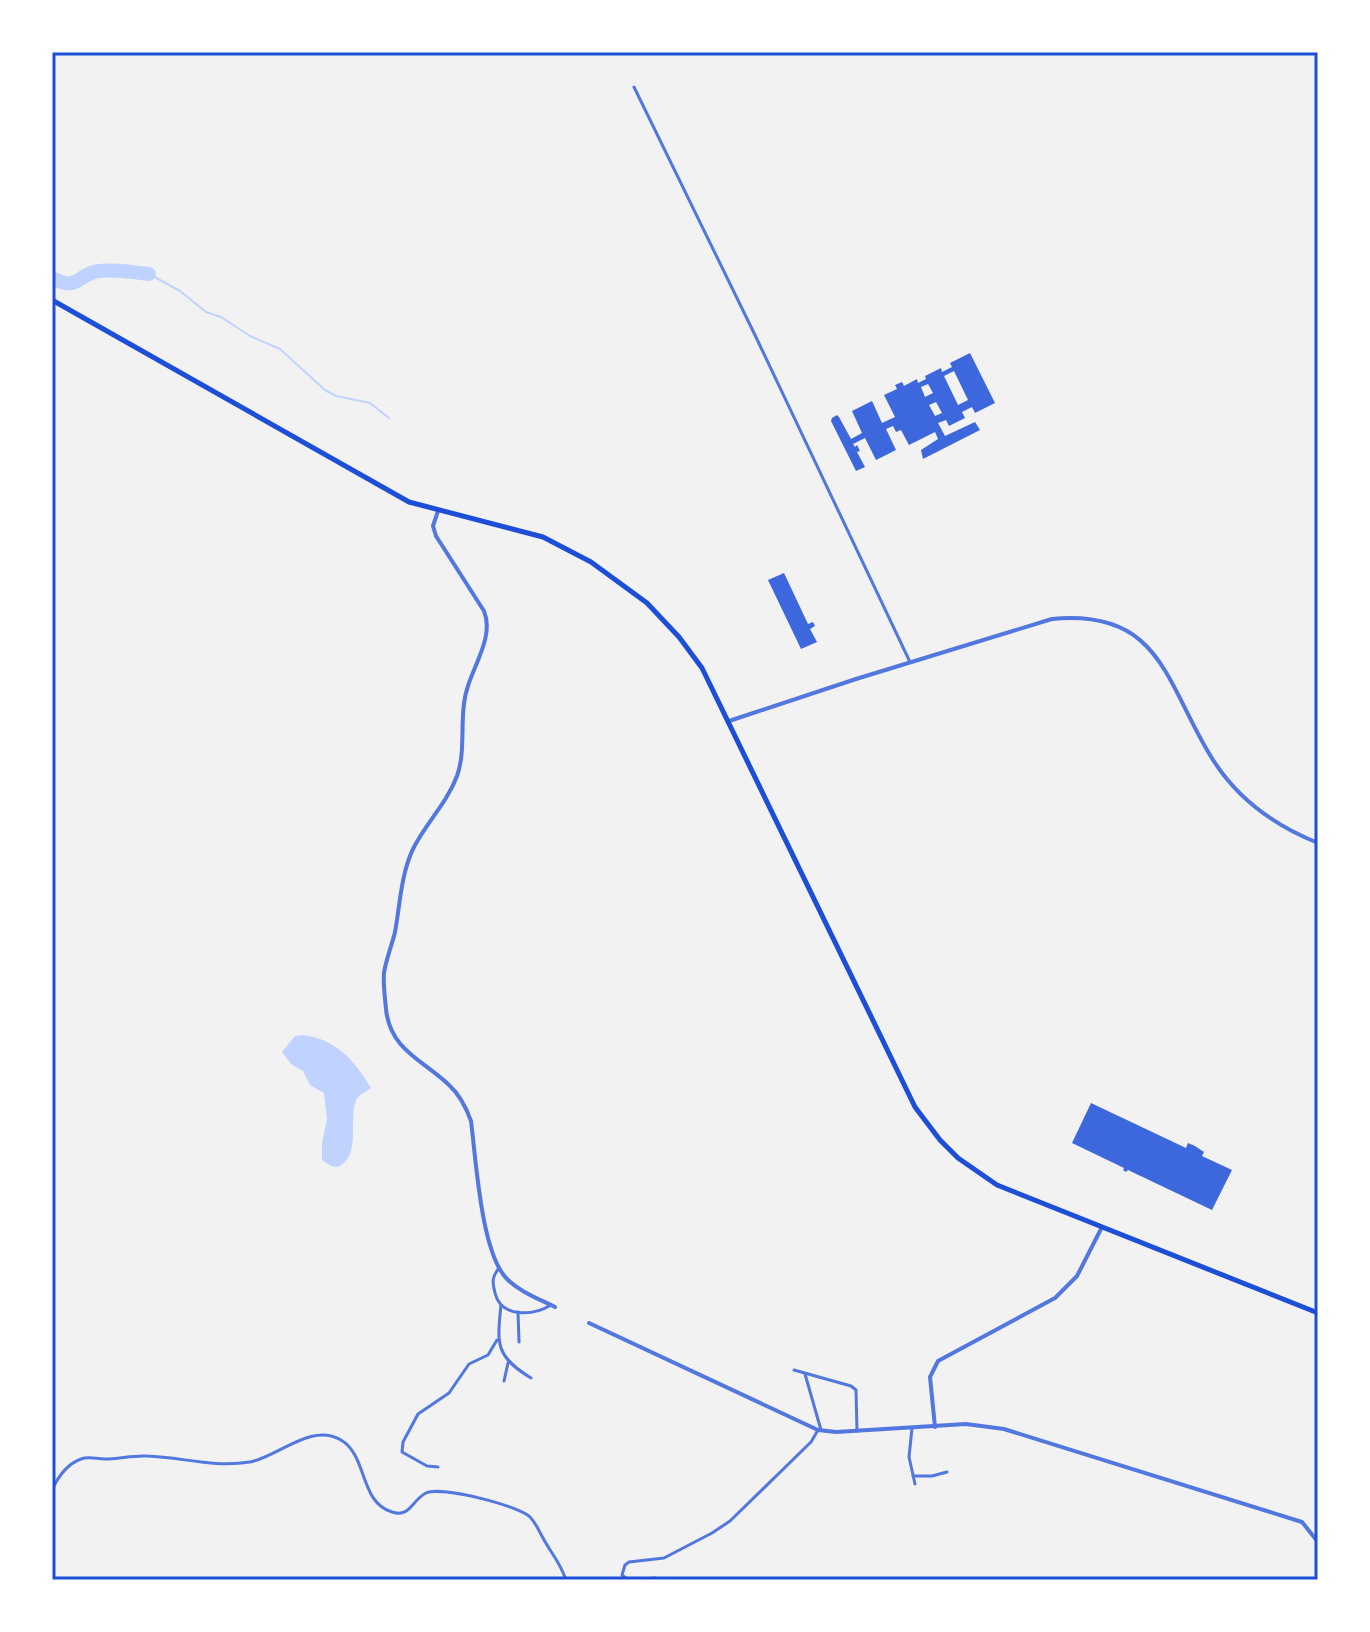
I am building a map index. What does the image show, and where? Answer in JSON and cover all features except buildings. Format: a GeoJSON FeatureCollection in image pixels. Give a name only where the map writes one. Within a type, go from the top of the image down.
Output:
{"type":"FeatureCollection","features":[{"type":"Feature","properties":{"kind":"main road"},"geometry":{"type":"LineString","coordinates":[[52,300],[409,502],[543,537],[591,562],[647,603],[679,637],[702,668],[915,1107],[958,1158],[997,1185],[1318,1313]]}},
{"type":"Feature","properties":{"kind":"street"},"geometry":{"type":"LineString","coordinates":[[634,87],[910,662]]}},
{"type":"Feature","properties":{"kind":"street"},"geometry":{"type":"LineString","coordinates":[[438,511],[433,526],[436,536],[484,611],[487,624],[482,648],[466,689],[459,772],[407,864],[384,974],[386,1011],[395,1039],[410,1056],[449,1084],[467,1110],[485,1223],[499,1268],[515,1285],[553,1306]]}},
{"type":"Feature","properties":{"kind":"street"},"geometry":{"type":"LineString","coordinates":[[729,721],[1052,619],[1085,618],[1114,625],[1141,640],[1158,659],[1210,756],[1236,788],[1253,807],[1278,824],[1318,843]]}},
{"type":"Feature","properties":{"kind":"street"},"geometry":{"type":"LineString","coordinates":[[935,1427],[930,1377],[938,1361],[1055,1298],[1077,1276],[1102,1227]]}},
{"type":"Feature","properties":{"kind":"street"},"geometry":{"type":"LineString","coordinates":[[499,1268],[492,1279],[496,1299],[501,1305],[518,1312],[533,1312],[553,1306]]}},
{"type":"Feature","properties":{"kind":"street"},"geometry":{"type":"LineString","coordinates":[[399,1459],[406,1435],[422,1410],[449,1393],[469,1364],[490,1353],[497,1340],[501,1305]]}},
{"type":"Feature","properties":{"kind":"street"},"geometry":{"type":"LineString","coordinates":[[518,1312],[519,1342]]}},
{"type":"Feature","properties":{"kind":"street"},"geometry":{"type":"LineString","coordinates":[[589,1323],[820,1430],[857,1431],[966,1424],[1004,1429],[1302,1522],[1318,1542]]}},
{"type":"Feature","properties":{"kind":"street"},"geometry":{"type":"LineString","coordinates":[[497,1340],[508,1363],[531,1378]]}},
{"type":"Feature","properties":{"kind":"street"},"geometry":{"type":"LineString","coordinates":[[504,1381],[508,1363]]}},
{"type":"Feature","properties":{"kind":"street"},"geometry":{"type":"LineString","coordinates":[[794,1370],[856,1390],[857,1431]]}},
{"type":"Feature","properties":{"kind":"street"},"geometry":{"type":"LineString","coordinates":[[805,1374],[820,1430]]}},
{"type":"Feature","properties":{"kind":"street"},"geometry":{"type":"LineString","coordinates":[[912,1428],[909,1457],[915,1484]]}},
{"type":"Feature","properties":{"kind":"street"},"geometry":{"type":"LineString","coordinates":[[662,1580],[627,1579],[622,1575],[625,1565],[676,1553],[730,1521],[820,1430]]}},
{"type":"Feature","properties":{"kind":"street"},"geometry":{"type":"LineString","coordinates":[[52,1490],[59,1476],[71,1465],[86,1458],[147,1456],[192,1463],[248,1462],[305,1439],[328,1435],[347,1445],[369,1492],[386,1510],[403,1513],[421,1496],[432,1491],[472,1495],[527,1515],[555,1553],[566,1580]]}},
{"type":"Feature","properties":{"kind":"street"},"geometry":{"type":"LineString","coordinates":[[52,1442],[52,1462]]}},
{"type":"Feature","properties":{"kind":"street"},"geometry":{"type":"LineString","coordinates":[[402,1452],[427,1466],[438,1467]]}},
{"type":"Feature","properties":{"kind":"street"},"geometry":{"type":"LineString","coordinates":[[913,1476],[947,1472]]}},
{"type":"Feature","properties":{"kind":"water"},"geometry":{"type":"Polygon","coordinates":[[[295,1036],[325,1041],[343,1052],[371,1088],[356,1100],[350,1154],[338,1167],[322,1160],[327,1119],[324,1093],[310,1085],[303,1071],[291,1064],[282,1052],[295,1036]]]}},
{"type":"Feature","properties":{"kind":"waterway"},"geometry":{"type":"LineString","coordinates":[[52,278],[73,283],[98,271],[149,274]]}},
{"type":"Feature","properties":{"kind":"waterway"},"geometry":{"type":"LineString","coordinates":[[149,274],[180,291],[206,312],[280,349],[325,390],[336,396],[370,403],[389,418]]}}]}
